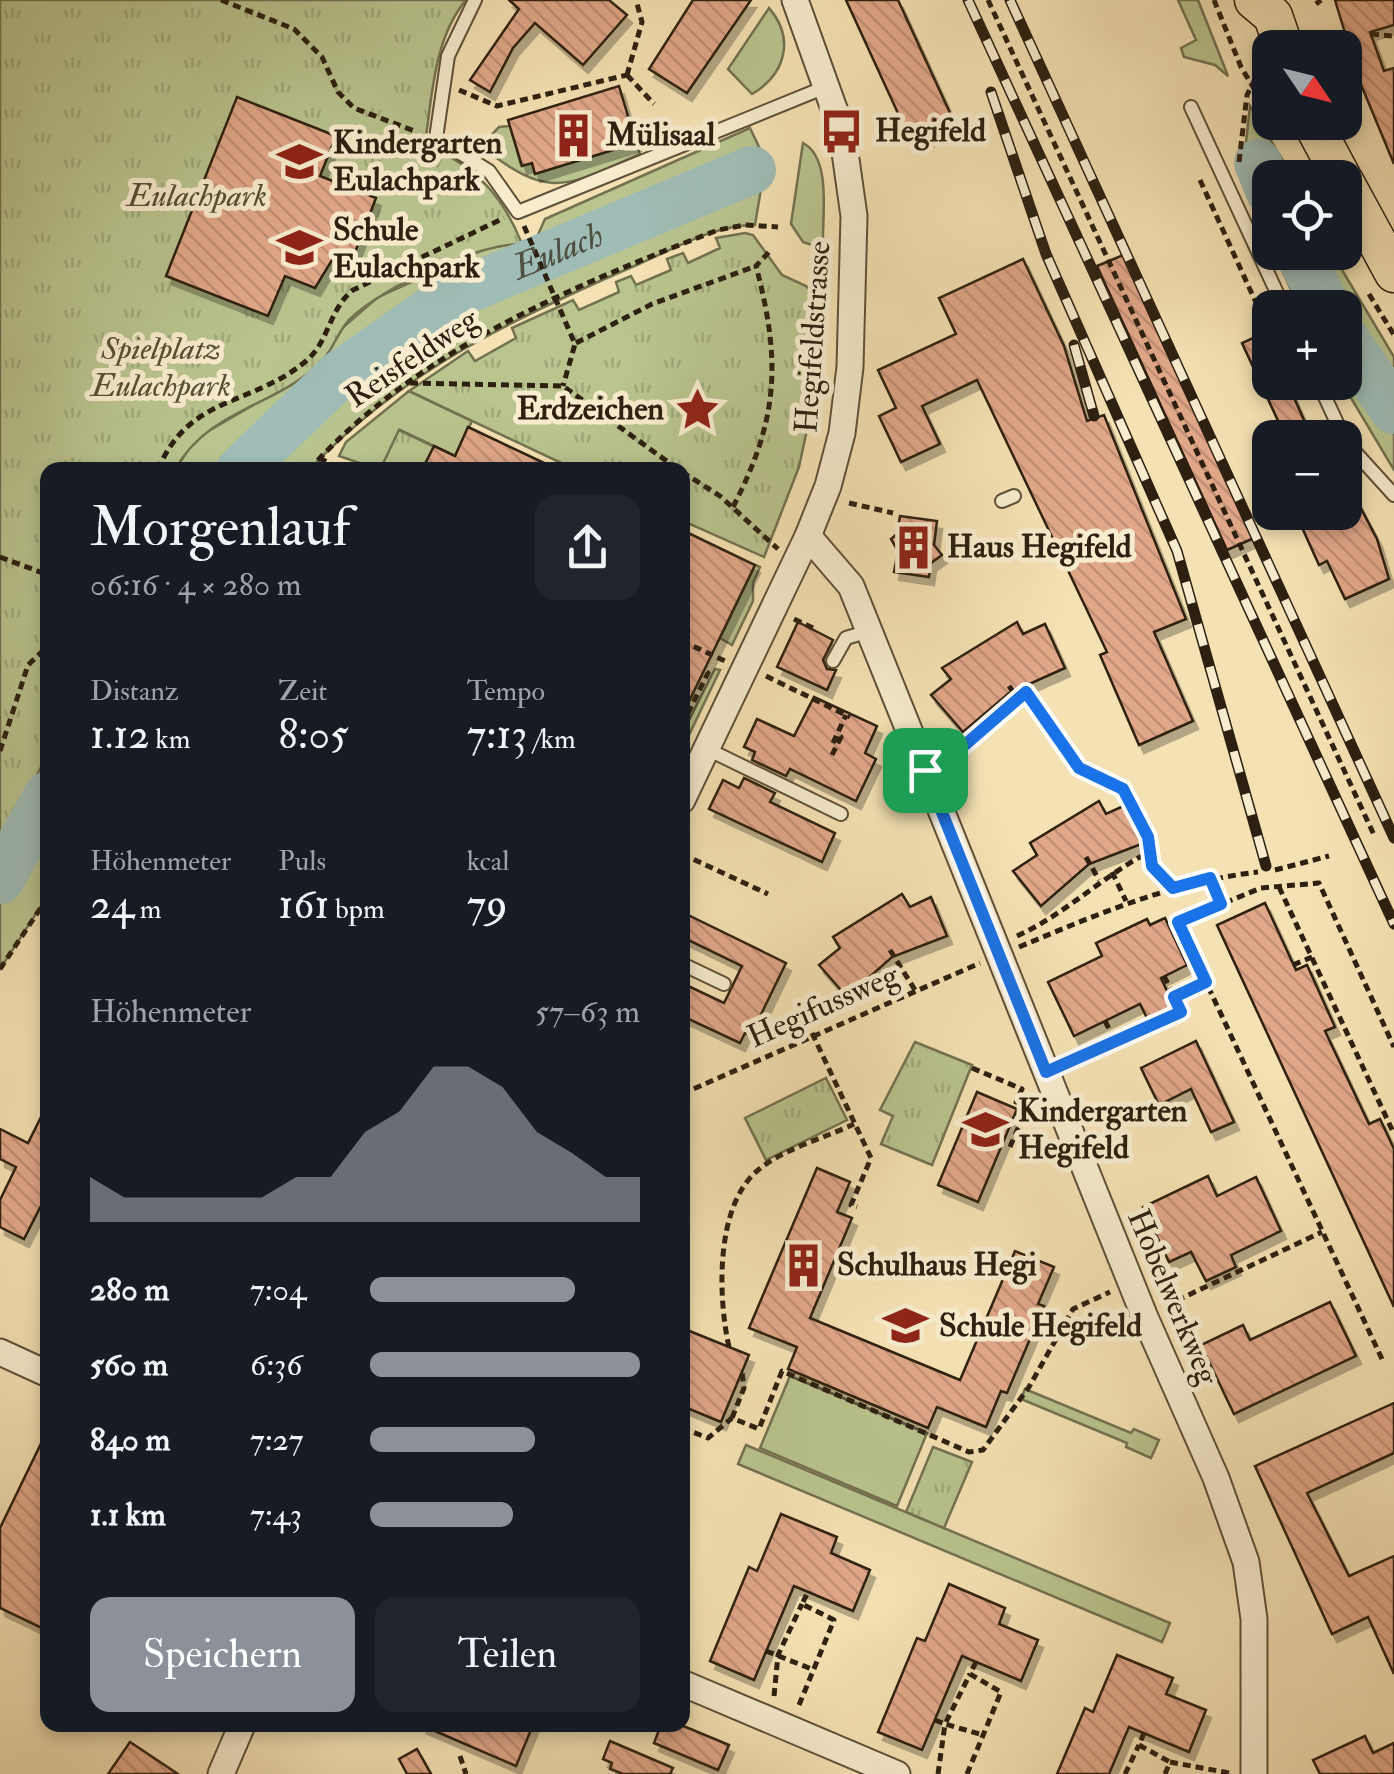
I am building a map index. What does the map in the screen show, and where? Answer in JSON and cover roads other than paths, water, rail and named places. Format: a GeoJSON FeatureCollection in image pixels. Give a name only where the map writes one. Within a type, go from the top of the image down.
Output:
{"type":"FeatureCollection","features":[{"type":"Feature","properties":{"kind":"main road"},"geometry":{"type":"LineString","coordinates":[[1362,215],[1394,273]]}},
{"type":"Feature","properties":{"kind":"street","name":"Hegifeldstrasse"},"geometry":{"type":"LineString","coordinates":[[690,784],[804,547],[836,461],[850,368],[854,216],[842,131],[829,85],[795,0]]}},
{"type":"Feature","properties":{"kind":"street","name":"Hobelwerkweg"},"geometry":{"type":"LineString","coordinates":[[804,547],[851,586],[1144,1315],[1216,1478],[1246,1562],[1255,1635],[1254,1774]]}},
{"type":"Feature","properties":{"kind":"street"},"geometry":{"type":"LineString","coordinates":[[0,1352],[40,1370]]}},
{"type":"Feature","properties":{"kind":"street"},"geometry":{"type":"LineString","coordinates":[[690,1686],[898,1774]]}},
{"type":"Feature","properties":{"kind":"street"},"geometry":{"type":"LineString","coordinates":[[221,1774],[239,1732]]}},
{"type":"Feature","properties":{"kind":"lane"},"geometry":{"type":"LineString","coordinates":[[475,0],[448,56],[436,138],[488,170],[518,212],[829,85]]}},
{"type":"Feature","properties":{"kind":"lane"},"geometry":{"type":"LineString","coordinates":[[1191,107],[1276,290]]}},
{"type":"Feature","properties":{"kind":"lane"},"geometry":{"type":"LineString","coordinates":[[1362,459],[1394,495]]}},
{"type":"Feature","properties":{"kind":"lane"},"geometry":{"type":"LineString","coordinates":[[833,661],[846,638],[868,631]]}},
{"type":"Feature","properties":{"kind":"lane"},"geometry":{"type":"LineString","coordinates":[[707,749],[840,814]]}},
{"type":"Feature","properties":{"kind":"lane"},"geometry":{"type":"LineString","coordinates":[[690,968],[724,984]]}},
{"type":"Feature","properties":{"kind":"waterway","name":"Eulach"},"geometry":{"type":"LineString","coordinates":[[248,462],[339,375],[454,295],[752,170]]}},
{"type":"Feature","properties":{"kind":"waterway"},"geometry":{"type":"LineString","coordinates":[[1307,270],[1318,290]]}},
{"type":"Feature","properties":{"kind":"waterway"},"geometry":{"type":"LineString","coordinates":[[1362,364],[1394,410]]}},
{"type":"Feature","properties":{"kind":"waterway","name":"Eulach"},"geometry":{"type":"LineString","coordinates":[[0,880],[40,809]]}},
{"type":"Feature","properties":{"kind":"railway"},"geometry":{"type":"LineString","coordinates":[[968,0],[1394,924]]}},
{"type":"Feature","properties":{"kind":"railway"},"geometry":{"type":"LineString","coordinates":[[1010,0],[1394,838]]}},
{"type":"Feature","properties":{"kind":"railway"},"geometry":{"type":"LineString","coordinates":[[991,92],[1046,254],[1177,551],[1266,866]]}},
{"type":"Feature","properties":{"kind":"railway"},"geometry":{"type":"LineString","coordinates":[[1074,345],[1094,416]]}},
{"type":"Feature","properties":{"kind":"place","name":"Hegifeld"},"geometry":{"type":"Point","coordinates":[842,131]}},
{"type":"Feature","properties":{"kind":"place","name":"Mülisaal"},"geometry":{"type":"Point","coordinates":[573,135]}},
{"type":"Feature","properties":{"kind":"place","name":"Kindergarten Eulachpark"},"geometry":{"type":"Point","coordinates":[300,161]}},
{"type":"Feature","properties":{"kind":"place","name":"Schule Eulachpark"},"geometry":{"type":"Point","coordinates":[300,248]}},
{"type":"Feature","properties":{"kind":"place","name":"Erdzeichen"},"geometry":{"type":"Point","coordinates":[697,409]}},
{"type":"Feature","properties":{"kind":"place","name":"Haus Hegifeld"},"geometry":{"type":"Point","coordinates":[914,547]}},
{"type":"Feature","properties":{"kind":"place","name":"Kindergarten Hegifeld"},"geometry":{"type":"Point","coordinates":[985,1129]}},
{"type":"Feature","properties":{"kind":"place","name":"Schulhaus Hegi"},"geometry":{"type":"Point","coordinates":[804,1265]}},
{"type":"Feature","properties":{"kind":"place","name":"Schule Hegifeld"},"geometry":{"type":"Point","coordinates":[906,1326]}},
{"type":"Feature","properties":{"kind":"park label","name":"Eulachpark"},"geometry":{"type":"Point","coordinates":[197,196]}},
{"type":"Feature","properties":{"kind":"park label","name":"Spielplatz Eulachpark"},"geometry":{"type":"Point","coordinates":[161,368]}}]}
